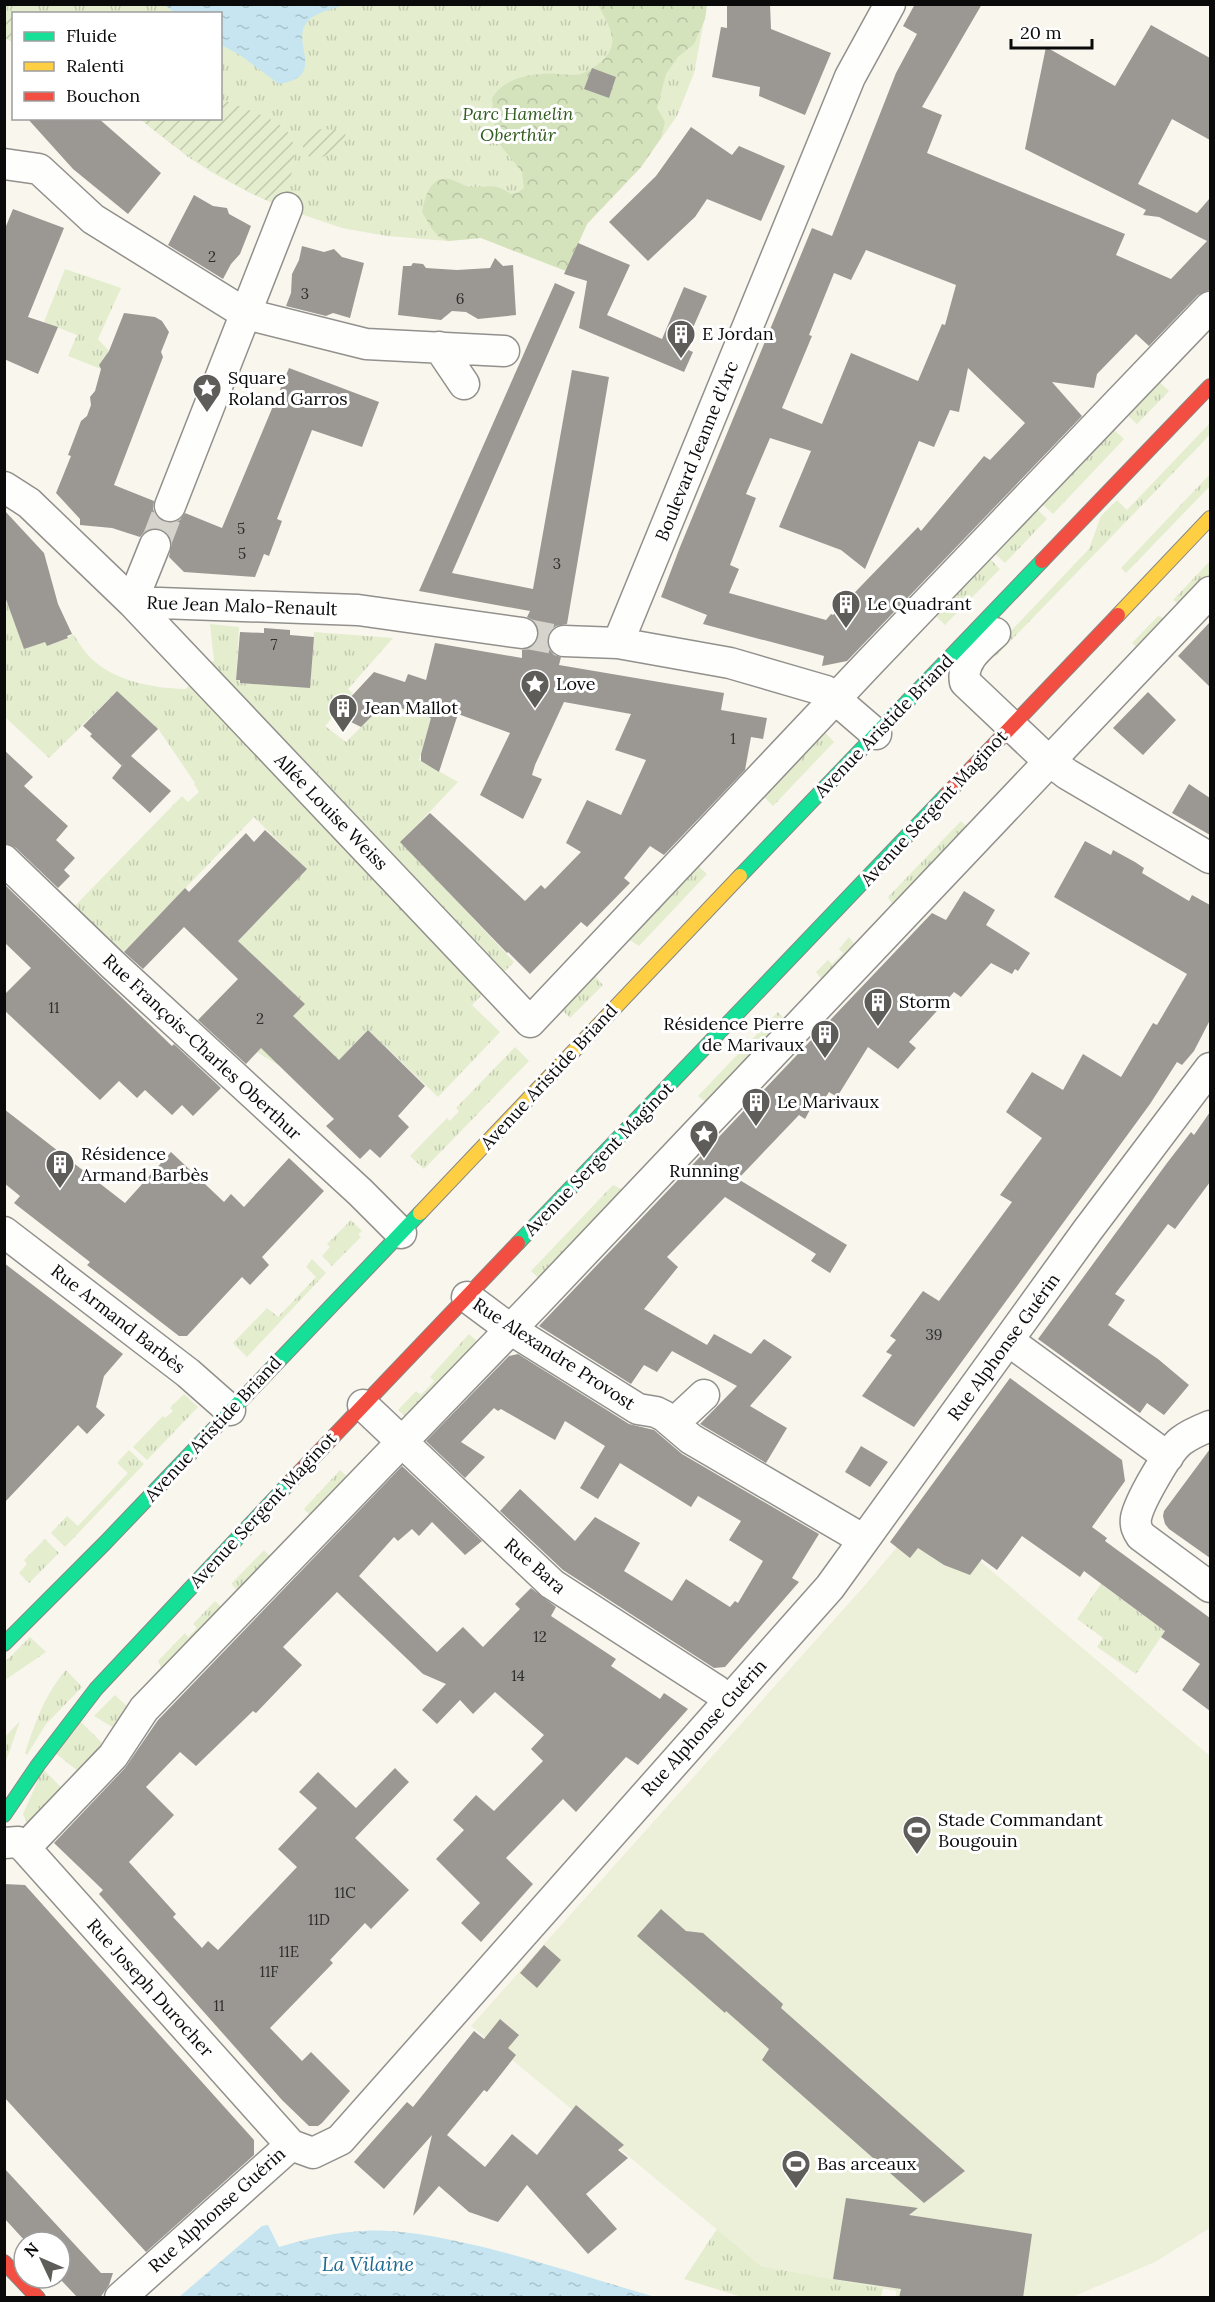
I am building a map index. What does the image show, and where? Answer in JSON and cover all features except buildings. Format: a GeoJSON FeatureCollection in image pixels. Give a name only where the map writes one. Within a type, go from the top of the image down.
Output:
{"type":"FeatureCollection","features":[{"type":"Feature","properties":{"kind":"main road","name":"Avenue Aristide Briand"},"geometry":{"type":"LineString","coordinates":[[6,1641],[105,1543],[1210,386]]}},
{"type":"Feature","properties":{"kind":"main road","name":"Avenue Sergent Maginot"},"geometry":{"type":"LineString","coordinates":[[4,1815],[63,1732],[105,1679],[363,1405],[1210,518]]}},
{"type":"Feature","properties":{"kind":"main road"},"geometry":{"type":"LineString","coordinates":[[4,2262],[38,2298]]}},
{"type":"Feature","properties":{"kind":"street","name":"Boulevard Jeanne d'Arc"},"geometry":{"type":"LineString","coordinates":[[618,643],[850,76],[890,4]]}},
{"type":"Feature","properties":{"kind":"street"},"geometry":{"type":"LineString","coordinates":[[4,164],[39,169],[93,219],[246,314],[366,344],[504,351]]}},
{"type":"Feature","properties":{"kind":"street"},"geometry":{"type":"LineString","coordinates":[[170,506],[287,208]]}},
{"type":"Feature","properties":{"kind":"street"},"geometry":{"type":"LineString","coordinates":[[837,699],[1210,307]]}},
{"type":"Feature","properties":{"kind":"street"},"geometry":{"type":"LineString","coordinates":[[439,347],[464,384]]}},
{"type":"Feature","properties":{"kind":"street","name":"Rue Jean Malo-Renault"},"geometry":{"type":"LineString","coordinates":[[4,487],[29,503],[132,602],[358,610],[522,633]]}},
{"type":"Feature","properties":{"kind":"street","name":"Avenue Aristide Briand"},"geometry":{"type":"LineString","coordinates":[[1092,510],[1077,548],[970,658],[963,674],[965,682],[1011,726],[1067,774],[1210,858]]}},
{"type":"Feature","properties":{"kind":"street"},"geometry":{"type":"LineString","coordinates":[[132,602],[155,545]]}},
{"type":"Feature","properties":{"kind":"street"},"geometry":{"type":"LineString","coordinates":[[15,1846],[113,1756],[144,1709],[510,1329],[1210,592]]}},
{"type":"Feature","properties":{"kind":"street","name":"Allée Louise Weiss"},"geometry":{"type":"LineString","coordinates":[[132,602],[530,1022],[837,699]]}},
{"type":"Feature","properties":{"kind":"street"},"geometry":{"type":"LineString","coordinates":[[564,641],[618,643],[730,663],[826,691],[876,734]]}},
{"type":"Feature","properties":{"kind":"street","name":"Rue François-Charles Oberthur"},"geometry":{"type":"LineString","coordinates":[[4,860],[112,964],[360,1192],[401,1233]]}},
{"type":"Feature","properties":{"kind":"street","name":"Rue Alphonse Guérin"},"geometry":{"type":"LineString","coordinates":[[120,2298],[291,2145],[313,2153],[340,2140],[830,1587],[1163,1128],[1210,1068]]}},
{"type":"Feature","properties":{"kind":"street","name":"Rue Armand Barbès"},"geometry":{"type":"LineString","coordinates":[[4,1232],[188,1373],[230,1410]]}},
{"type":"Feature","properties":{"kind":"street","name":"Rue Alexandre Provost"},"geometry":{"type":"LineString","coordinates":[[467,1297],[510,1329],[638,1409],[656,1413],[674,1423],[691,1439],[864,1540]]}},
{"type":"Feature","properties":{"kind":"street"},"geometry":{"type":"LineString","coordinates":[[1009,1341],[1168,1457]]}},
{"type":"Feature","properties":{"kind":"street"},"geometry":{"type":"LineString","coordinates":[[674,1423],[704,1395]]}},
{"type":"Feature","properties":{"kind":"street","name":"Rue Bara"},"geometry":{"type":"LineString","coordinates":[[363,1405],[552,1584],[716,1690],[728,1701]]}},
{"type":"Feature","properties":{"kind":"street"},"geometry":{"type":"LineString","coordinates":[[1210,1426],[1179,1442],[1147,1491],[1136,1517],[1136,1527],[1141,1536],[1210,1587]]}},
{"type":"Feature","properties":{"kind":"street","name":"Rue Joseph Durocher"},"geometry":{"type":"LineString","coordinates":[[15,1846],[291,2145]]}},
{"type":"Feature","properties":{"kind":"green space","name":"Parc Hamelin Oberthür"},"geometry":{"type":"Polygon","coordinates":[[[4,5],[707,5],[694,73],[677,116],[641,167],[587,224],[566,271],[481,238],[448,241],[387,236],[342,228],[252,194],[188,157],[141,120],[222,120],[222,12],[12,12],[12,42],[5,38],[4,5]]]}},
{"type":"Feature","properties":{"kind":"green space"},"geometry":{"type":"Polygon","coordinates":[[[598,5],[707,5],[705,19],[694,44],[678,57],[666,74],[657,108],[665,122],[661,138],[641,167],[587,224],[566,271],[481,238],[448,241],[438,236],[422,212],[429,190],[436,181],[448,179],[471,187],[495,187],[511,194],[524,188],[522,172],[496,140],[492,98],[505,85],[521,77],[540,74],[579,75],[601,62],[611,48],[612,34],[598,5]]]}},
{"type":"Feature","properties":{"kind":"green space"},"geometry":{"type":"Polygon","coordinates":[[[4,11],[12,12],[12,42],[5,38],[4,11]]]}},
{"type":"Feature","properties":{"kind":"green space"},"geometry":{"type":"Polygon","coordinates":[[[222,99],[278,124],[288,133],[293,144],[294,159],[281,207],[243,189],[173,145],[141,120],[222,120],[222,99]]]}},
{"type":"Feature","properties":{"kind":"green space"},"geometry":{"type":"Polygon","coordinates":[[[311,129],[341,130],[346,137],[333,152],[317,158],[310,157],[305,153],[303,144],[304,132],[311,129]]]}},
{"type":"Feature","properties":{"kind":"green space"},"geometry":{"type":"Polygon","coordinates":[[[65,269],[121,288],[98,339],[109,351],[101,362],[101,369],[68,356],[77,335],[44,322],[65,269]]]}},
{"type":"Feature","properties":{"kind":"green space"},"geometry":{"type":"Polygon","coordinates":[[[1155,378],[1169,391],[1137,424],[1123,411],[1155,378]]]}},
{"type":"Feature","properties":{"kind":"green space"},"geometry":{"type":"Polygon","coordinates":[[[1210,423],[1210,434],[1203,442],[995,657],[991,652],[1089,549],[1101,516],[1117,500],[1127,510],[1210,423]]]}},
{"type":"Feature","properties":{"kind":"green space"},"geometry":{"type":"Polygon","coordinates":[[[1109,425],[1124,439],[1053,514],[1041,503],[1109,425]]]}},
{"type":"Feature","properties":{"kind":"green space"},"geometry":{"type":"Polygon","coordinates":[[[1210,474],[1210,486],[1126,573],[1121,568],[1210,474]]]}},
{"type":"Feature","properties":{"kind":"green space"},"geometry":{"type":"Polygon","coordinates":[[[1034,506],[1047,519],[1005,563],[991,550],[1034,506]]]}},
{"type":"Feature","properties":{"kind":"green space"},"geometry":{"type":"Polygon","coordinates":[[[986,555],[1000,569],[945,625],[932,612],[986,555]]]}},
{"type":"Feature","properties":{"kind":"green space"},"geometry":{"type":"Polygon","coordinates":[[[1208,563],[1210,564],[1210,587],[1189,610],[1173,600],[1208,563]]]}},
{"type":"Feature","properties":{"kind":"green space"},"geometry":{"type":"Polygon","coordinates":[[[4,594],[24,648],[45,642],[47,646],[73,634],[87,654],[102,667],[124,678],[162,687],[186,689],[214,660],[210,624],[239,627],[236,679],[240,680],[240,683],[307,687],[310,684],[314,632],[393,638],[348,689],[353,694],[325,726],[346,742],[385,703],[431,718],[419,760],[458,782],[401,842],[514,962],[472,1005],[500,1032],[438,1097],[368,1030],[339,1060],[311,1034],[280,1066],[257,1052],[305,1004],[238,941],[306,869],[254,817],[112,964],[64,917],[182,796],[188,802],[199,792],[159,730],[117,691],[49,758],[5,717],[4,594]]]}},
{"type":"Feature","properties":{"kind":"green space"},"geometry":{"type":"Polygon","coordinates":[[[1158,616],[1177,622],[1145,656],[1132,643],[1158,616]]]}},
{"type":"Feature","properties":{"kind":"green space"},"geometry":{"type":"Polygon","coordinates":[[[821,728],[834,742],[773,806],[760,793],[821,728]]]}},
{"type":"Feature","properties":{"kind":"green space"},"geometry":{"type":"Polygon","coordinates":[[[961,821],[975,835],[898,914],[888,897],[961,821]]]}},
{"type":"Feature","properties":{"kind":"green space"},"geometry":{"type":"Polygon","coordinates":[[[693,861],[707,874],[639,946],[622,935],[693,861]]]}},
{"type":"Feature","properties":{"kind":"green space"},"geometry":{"type":"Polygon","coordinates":[[[849,937],[862,954],[829,989],[816,972],[828,960],[832,964],[843,953],[839,949],[849,937]]]}},
{"type":"Feature","properties":{"kind":"green space"},"geometry":{"type":"Polygon","coordinates":[[[589,970],[603,985],[570,1018],[556,1004],[589,970]]]}},
{"type":"Feature","properties":{"kind":"green space"},"geometry":{"type":"Polygon","coordinates":[[[778,1012],[791,1027],[714,1108],[698,1096],[778,1012]]]}},
{"type":"Feature","properties":{"kind":"green space"},"geometry":{"type":"Polygon","coordinates":[[[515,1047],[529,1061],[424,1169],[410,1156],[447,1118],[450,1121],[459,1111],[456,1108],[515,1047]]]}},
{"type":"Feature","properties":{"kind":"green space"},"geometry":{"type":"Polygon","coordinates":[[[613,1185],[632,1194],[546,1285],[531,1271],[613,1185]]]}},
{"type":"Feature","properties":{"kind":"green space"},"geometry":{"type":"Polygon","coordinates":[[[351,1220],[362,1231],[358,1234],[361,1237],[332,1266],[322,1256],[330,1247],[327,1244],[351,1220]]]}},
{"type":"Feature","properties":{"kind":"green space"},"geometry":{"type":"Polygon","coordinates":[[[312,1259],[326,1273],[247,1357],[233,1343],[267,1308],[278,1317],[316,1277],[306,1267],[312,1259]]]}},
{"type":"Feature","properties":{"kind":"green space"},"geometry":{"type":"Polygon","coordinates":[[[469,1334],[484,1347],[413,1423],[398,1410],[416,1391],[421,1395],[434,1381],[430,1377],[469,1334]]]}},
{"type":"Feature","properties":{"kind":"green space"},"geometry":{"type":"Polygon","coordinates":[[[184,1394],[198,1407],[147,1460],[133,1447],[163,1416],[165,1418],[173,1411],[170,1408],[184,1394]]]}},
{"type":"Feature","properties":{"kind":"green space"},"geometry":{"type":"Polygon","coordinates":[[[129,1450],[144,1464],[65,1547],[51,1533],[67,1516],[78,1526],[128,1473],[117,1463],[129,1450]]]}},
{"type":"Feature","properties":{"kind":"green space"},"geometry":{"type":"Polygon","coordinates":[[[340,1470],[355,1484],[318,1523],[304,1509],[340,1470]]]}},
{"type":"Feature","properties":{"kind":"green space","name":"Stade Commandant Bougouin"},"geometry":{"type":"Polygon","coordinates":[[[919,1521],[981,1562],[1210,1756],[1210,2228],[1155,2262],[1072,2297],[896,2297],[896,2291],[761,2266],[471,2026],[866,1584],[919,1521]]]}},
{"type":"Feature","properties":{"kind":"green space"},"geometry":{"type":"Polygon","coordinates":[[[45,1539],[59,1553],[29,1583],[19,1573],[27,1564],[24,1560],[45,1539]]]}},
{"type":"Feature","properties":{"kind":"green space"},"geometry":{"type":"Polygon","coordinates":[[[264,1550],[278,1564],[245,1598],[231,1584],[264,1550]]]}},
{"type":"Feature","properties":{"kind":"green space"},"geometry":{"type":"Polygon","coordinates":[[[1101,1584],[1165,1631],[1136,1674],[1097,1647],[1103,1638],[1077,1619],[1101,1584]]]}},
{"type":"Feature","properties":{"kind":"green space"},"geometry":{"type":"Polygon","coordinates":[[[215,1601],[229,1614],[167,1681],[158,1661],[185,1633],[188,1637],[197,1628],[193,1624],[215,1601]]]}},
{"type":"Feature","properties":{"kind":"green space"},"geometry":{"type":"Polygon","coordinates":[[[30,1637],[46,1652],[5,1680],[4,1663],[30,1637]]]}},
{"type":"Feature","properties":{"kind":"green space"},"geometry":{"type":"Polygon","coordinates":[[[66,1670],[82,1687],[46,1724],[27,1755],[25,1753],[41,1709],[66,1670]]]}},
{"type":"Feature","properties":{"kind":"green space"},"geometry":{"type":"Polygon","coordinates":[[[115,1695],[135,1714],[119,1731],[94,1716],[115,1695]]]}},
{"type":"Feature","properties":{"kind":"green space"},"geometry":{"type":"Polygon","coordinates":[[[20,1721],[5,1764],[5,1737],[20,1721]]]}},
{"type":"Feature","properties":{"kind":"green space"},"geometry":{"type":"Polygon","coordinates":[[[80,1721],[105,1746],[79,1772],[54,1752],[80,1721]]]}},
{"type":"Feature","properties":{"kind":"green space"},"geometry":{"type":"Polygon","coordinates":[[[43,1769],[63,1789],[28,1825],[23,1814],[43,1769]]]}},
{"type":"Feature","properties":{"kind":"green space"},"geometry":{"type":"Polygon","coordinates":[[[717,2229],[761,2266],[883,2288],[881,2297],[745,2298],[684,2279],[717,2229]]]}},
{"type":"Feature","properties":{"kind":"water"},"geometry":{"type":"Polygon","coordinates":[[[165,5],[345,5],[319,13],[307,22],[302,40],[305,67],[302,74],[294,80],[279,84],[240,55],[222,46],[222,12],[174,12],[165,5]]]}},
{"type":"Feature","properties":{"kind":"water","name":"La Vilaine"},"geometry":{"type":"Polygon","coordinates":[[[268,2225],[279,2247],[321,2236],[353,2232],[410,2233],[506,2253],[655,2297],[179,2297],[262,2226],[268,2225]]]}},
{"type":"Feature","properties":{"kind":"tunnel"},"geometry":{"type":"LineString","coordinates":[[155,545],[170,506]]}},
{"type":"Feature","properties":{"kind":"tunnel"},"geometry":{"type":"LineString","coordinates":[[522,633],[564,641]]}},
{"type":"Feature","properties":{"kind":"traffic: fast"},"geometry":{"type":"LineString","coordinates":[[740,876],[1042,561]]}},
{"type":"Feature","properties":{"kind":"traffic: fast"},"geometry":{"type":"LineString","coordinates":[[518,1243],[947,794]]}},
{"type":"Feature","properties":{"kind":"traffic: fast"},"geometry":{"type":"LineString","coordinates":[[4,1644],[105,1543],[420,1213]]}},
{"type":"Feature","properties":{"kind":"traffic: fast"},"geometry":{"type":"LineString","coordinates":[[4,1815],[38,1765],[96,1689],[292,1480]]}},
{"type":"Feature","properties":{"kind":"traffic: slow"},"geometry":{"type":"LineString","coordinates":[[1118,615],[1210,518]]}},
{"type":"Feature","properties":{"kind":"traffic: slow"},"geometry":{"type":"LineString","coordinates":[[420,1213],[740,876]]}},
{"type":"Feature","properties":{"kind":"traffic: jam"},"geometry":{"type":"LineString","coordinates":[[1042,561],[1210,386]]}},
{"type":"Feature","properties":{"kind":"traffic: jam"},"geometry":{"type":"LineString","coordinates":[[947,794],[1118,615]]}},
{"type":"Feature","properties":{"kind":"traffic: jam"},"geometry":{"type":"LineString","coordinates":[[292,1480],[518,1243]]}},
{"type":"Feature","properties":{"kind":"traffic: jam"},"geometry":{"type":"LineString","coordinates":[[4,2262],[38,2298]]}},
{"type":"Feature","properties":{"kind":"place","name":"E Jordan"},"geometry":{"type":"Point","coordinates":[681,360]}},
{"type":"Feature","properties":{"kind":"place","name":"Square Roland Garros"},"geometry":{"type":"Point","coordinates":[207,414]}},
{"type":"Feature","properties":{"kind":"place","name":"Le Quadrant"},"geometry":{"type":"Point","coordinates":[846,630]}},
{"type":"Feature","properties":{"kind":"place","name":"Love"},"geometry":{"type":"Point","coordinates":[535,710]}},
{"type":"Feature","properties":{"kind":"place","name":"Jean Mallot"},"geometry":{"type":"Point","coordinates":[343,734]}},
{"type":"Feature","properties":{"kind":"place","name":"Storm"},"geometry":{"type":"Point","coordinates":[878,1028]}},
{"type":"Feature","properties":{"kind":"place","name":"Résidence Pierre de Marivaux"},"geometry":{"type":"Point","coordinates":[825,1060]}},
{"type":"Feature","properties":{"kind":"place","name":"Le Marivaux"},"geometry":{"type":"Point","coordinates":[756,1128]}},
{"type":"Feature","properties":{"kind":"place","name":"Running"},"geometry":{"type":"Point","coordinates":[704,1160]}},
{"type":"Feature","properties":{"kind":"place","name":"Résidence Armand Barbès"},"geometry":{"type":"Point","coordinates":[60,1190]}},
{"type":"Feature","properties":{"kind":"place","name":"Stade Commandant Bougouin"},"geometry":{"type":"Point","coordinates":[917,1856]}},
{"type":"Feature","properties":{"kind":"place","name":"Bas arceaux"},"geometry":{"type":"Point","coordinates":[796,2190]}}]}
